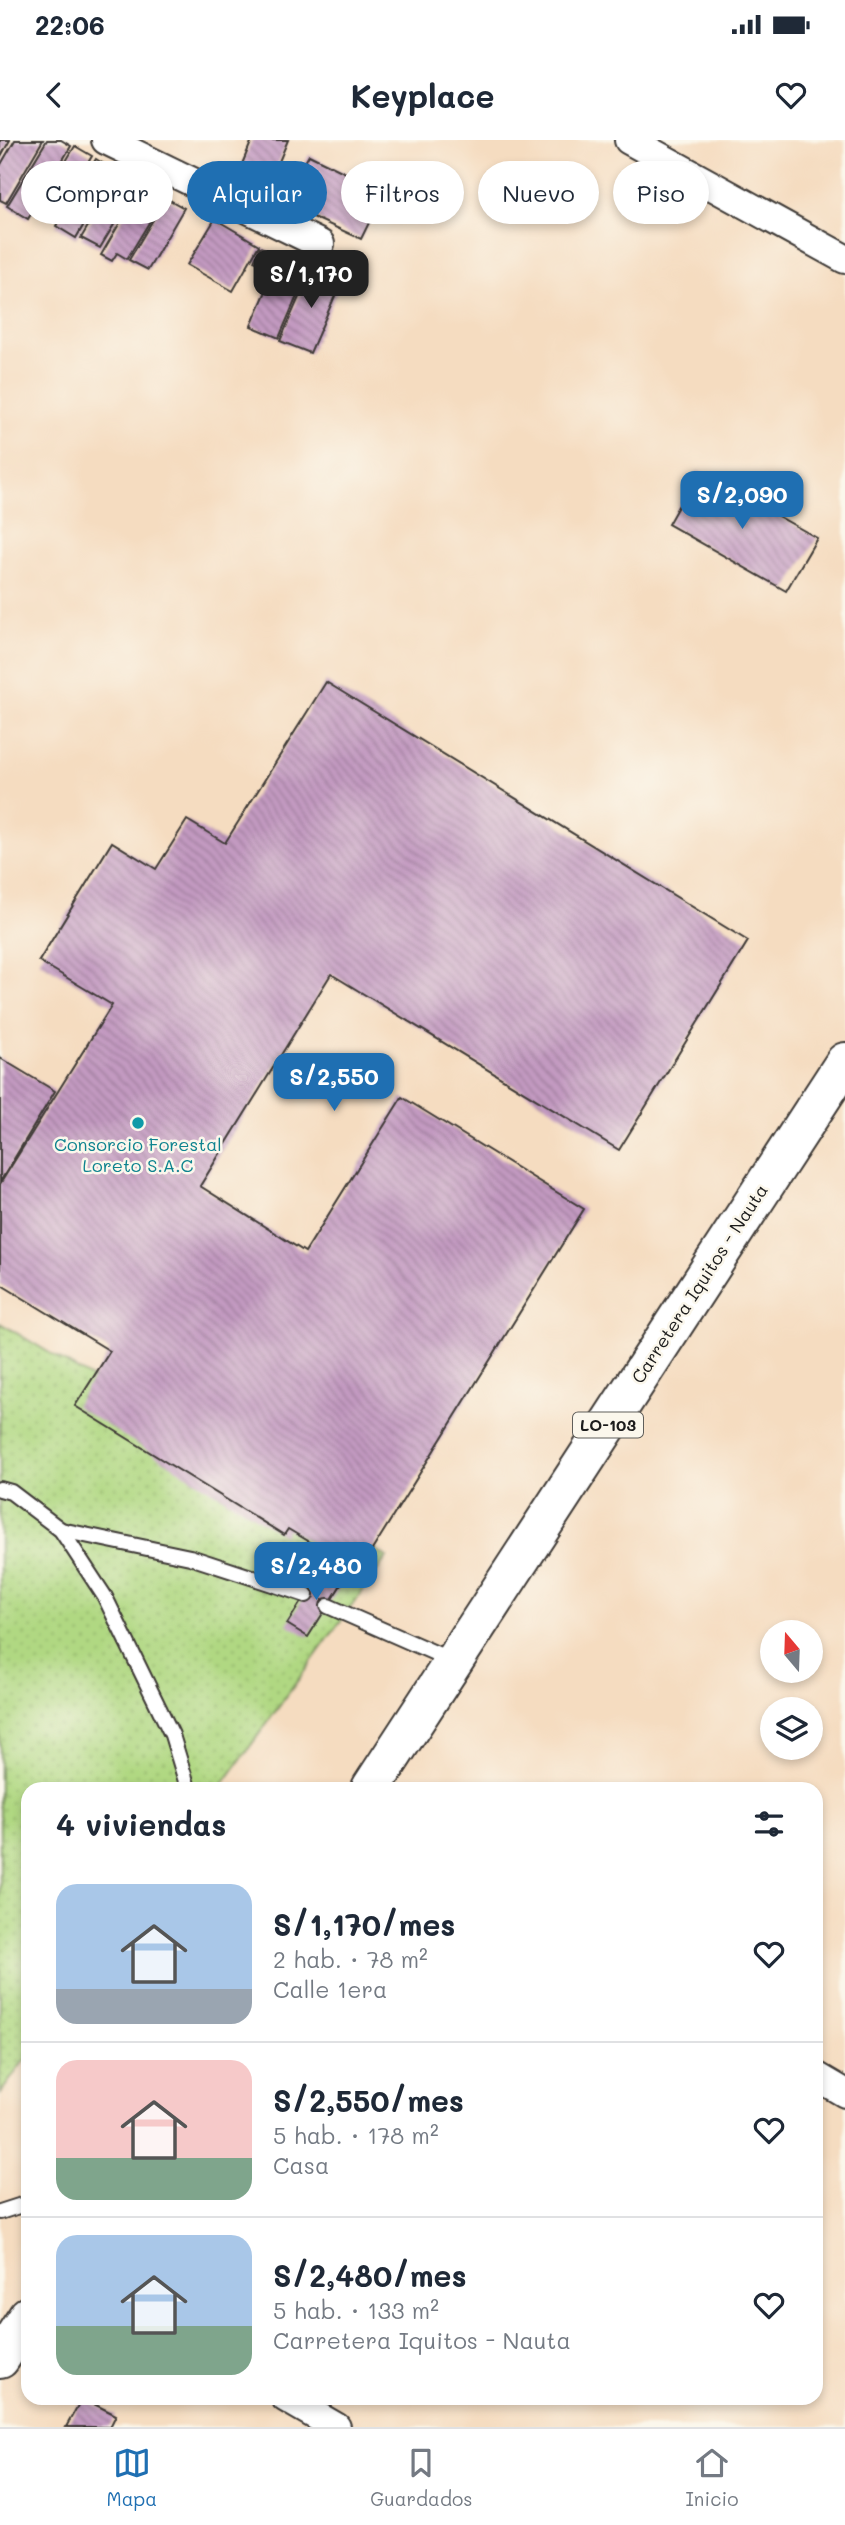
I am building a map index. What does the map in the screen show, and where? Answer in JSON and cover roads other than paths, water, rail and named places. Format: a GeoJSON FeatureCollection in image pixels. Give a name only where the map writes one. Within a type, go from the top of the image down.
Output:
{"type":"FeatureCollection","features":[{"type":"Feature","properties":{"kind":"main road","name":"Carretera Iquitos - Nauta"},"geometry":{"type":"LineString","coordinates":[[375,1782],[845,1062]]}},
{"type":"Feature","properties":{"kind":"main road"},"geometry":{"type":"LineString","coordinates":[[0,2359],[21,2327]]}},
{"type":"Feature","properties":{"kind":"street"},"geometry":{"type":"LineString","coordinates":[[106,140],[320,244]]}},
{"type":"Feature","properties":{"kind":"street"},"geometry":{"type":"LineString","coordinates":[[634,141],[845,259]]}},
{"type":"Feature","properties":{"kind":"street"},"geometry":{"type":"LineString","coordinates":[[823,2080],[845,2093]]}},
{"type":"Feature","properties":{"kind":"street"},"geometry":{"type":"LineString","coordinates":[[298,2405],[336,2427]]}},
{"type":"Feature","properties":{"kind":"lane"},"geometry":{"type":"LineString","coordinates":[[0,1489],[10,1492],[61,1530],[106,1597],[172,1735],[186,1782]]}},
{"type":"Feature","properties":{"kind":"lane"},"geometry":{"type":"LineString","coordinates":[[61,1530],[190,1557],[306,1595]]}},
{"type":"Feature","properties":{"kind":"lane"},"geometry":{"type":"LineString","coordinates":[[328,1606],[454,1661]]}},
{"type":"Feature","properties":{"kind":"lane"},"geometry":{"type":"LineString","coordinates":[[0,2213],[21,2206]]}},
{"type":"Feature","properties":{"kind":"place","name":"Consorcio Forestal Loreto S.A.C"},"geometry":{"type":"Point","coordinates":[138,1123]}}]}
